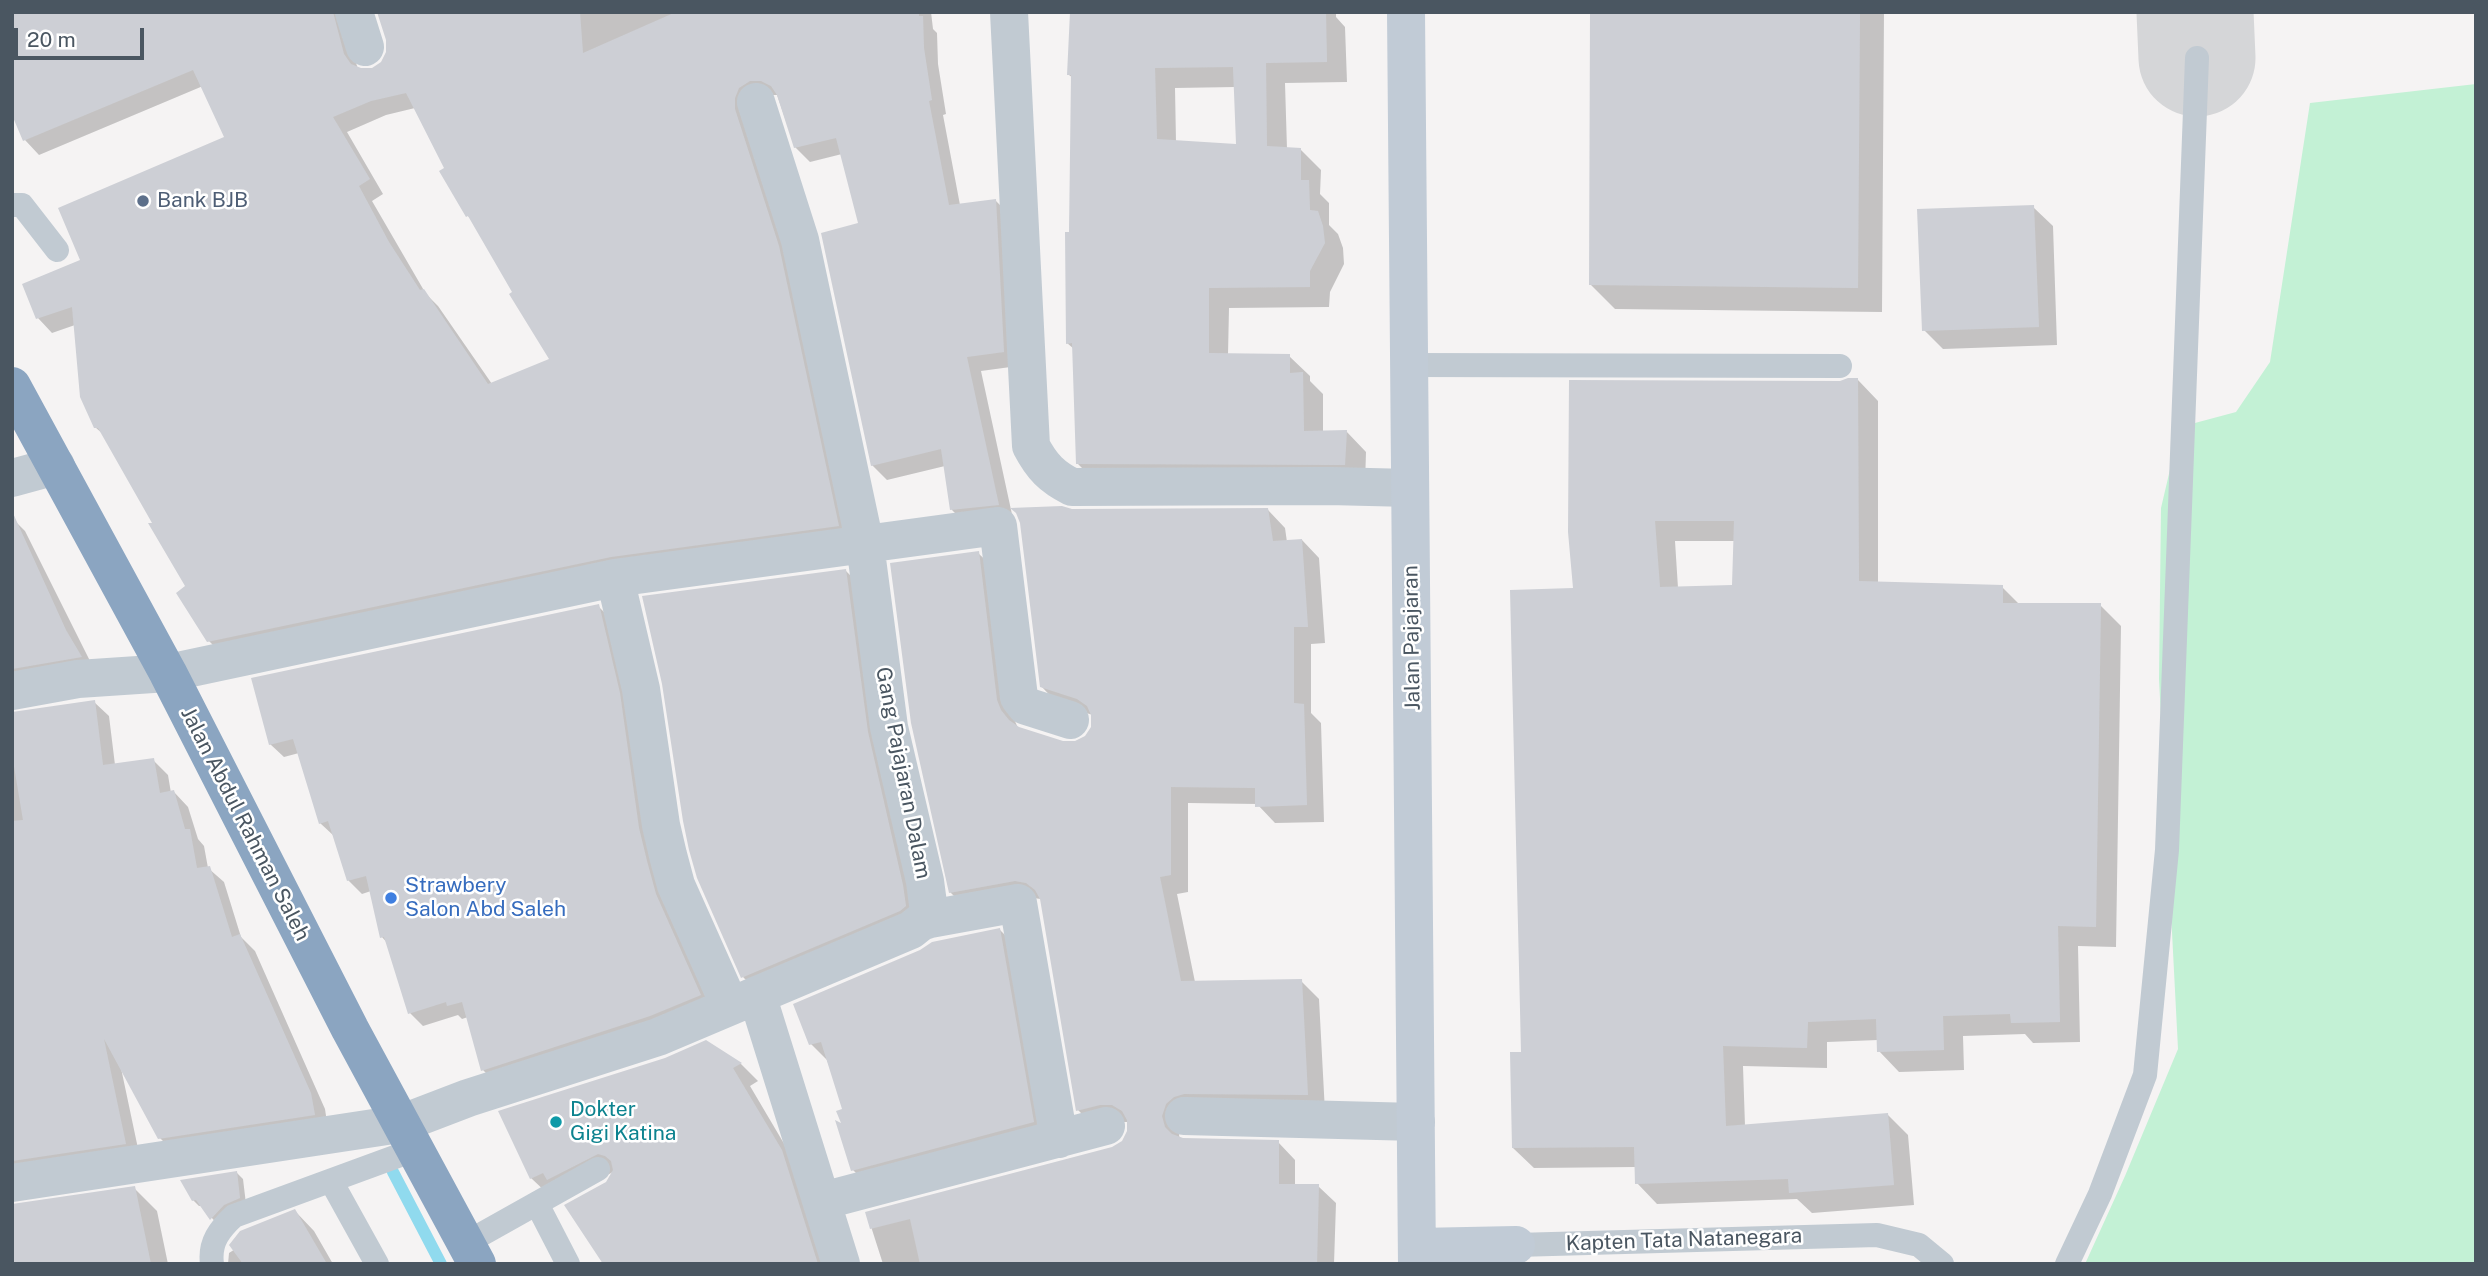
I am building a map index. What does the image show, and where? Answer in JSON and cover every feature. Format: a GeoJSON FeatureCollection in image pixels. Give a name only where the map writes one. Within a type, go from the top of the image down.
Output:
{"type":"FeatureCollection","features":[{"type":"Feature","properties":{"kind":"highway","name":"Jalan Abdul Rahman Saleh"},"geometry":{"type":"LineString","coordinates":[[12,386],[168,673],[407,1137],[471,1254]]}},
{"type":"Feature","properties":{"kind":"main road","name":"Jalan Pajajaran"},"geometry":{"type":"LineString","coordinates":[[1406,12],[1417,1255]]}},
{"type":"Feature","properties":{"kind":"main road","name":"Kapten Tata Natanegara"},"geometry":{"type":"LineString","coordinates":[[1417,1255],[1516,1245]]}},
{"type":"Feature","properties":{"kind":"street"},"geometry":{"type":"LineString","coordinates":[[1009,12],[1031,446],[1041,465],[1053,477],[1072,487],[1410,488]]}},
{"type":"Feature","properties":{"kind":"street","name":"Gang Pajajaran Dalam"},"geometry":{"type":"LineString","coordinates":[[756,102],[800,240],[865,544],[889,727],[925,881],[930,919]]}},
{"type":"Feature","properties":{"kind":"street"},"geometry":{"type":"LineString","coordinates":[[12,478],[56,466]]}},
{"type":"Feature","properties":{"kind":"street"},"geometry":{"type":"LineString","coordinates":[[12,691],[78,679],[168,673],[615,578],[998,526],[1019,697],[1026,706],[1070,720]]}},
{"type":"Feature","properties":{"kind":"street"},"geometry":{"type":"LineString","coordinates":[[615,578],[641,689],[661,825],[673,875],[699,941],[744,1001],[822,1201],[841,1264]]}},
{"type":"Feature","properties":{"kind":"street"},"geometry":{"type":"LineString","coordinates":[[12,1183],[407,1137],[468,1098],[658,1037],[911,930],[921,922],[1018,903],[1059,1139]]}},
{"type":"Feature","properties":{"kind":"street"},"geometry":{"type":"LineString","coordinates":[[1184,1116],[1416,1122]]}},
{"type":"Feature","properties":{"kind":"street"},"geometry":{"type":"LineString","coordinates":[[822,1201],[1106,1126]]}},
{"type":"Feature","properties":{"kind":"lane"},"geometry":{"type":"LineString","coordinates":[[2067,1264],[2100,1194],[2145,1075],[2167,850],[2197,58]]}},
{"type":"Feature","properties":{"kind":"lane"},"geometry":{"type":"LineString","coordinates":[[12,205],[22,205],[57,250]]}},
{"type":"Feature","properties":{"kind":"lane"},"geometry":{"type":"LineString","coordinates":[[1410,365],[1840,366]]}},
{"type":"Feature","properties":{"kind":"lane"},"geometry":{"type":"LineString","coordinates":[[212,1264],[211,1255],[217,1231],[234,1216],[331,1181],[407,1137]]}},
{"type":"Feature","properties":{"kind":"lane"},"geometry":{"type":"LineString","coordinates":[[471,1254],[537,1203],[598,1169]]}},
{"type":"Feature","properties":{"kind":"lane"},"geometry":{"type":"LineString","coordinates":[[331,1181],[377,1264]]}},
{"type":"Feature","properties":{"kind":"lane"},"geometry":{"type":"LineString","coordinates":[[537,1203],[568,1264]]}},
{"type":"Feature","properties":{"kind":"lane","name":"Kapten Tata Natanegara"},"geometry":{"type":"LineString","coordinates":[[1516,1245],[1877,1235],[1919,1245],[1942,1264]]}},
{"type":"Feature","properties":{"kind":"green space"},"geometry":{"type":"Polygon","coordinates":[[[2476,84],[2476,1264],[2085,1264],[2178,1049],[2159,679],[2161,508],[2180,427],[2236,412],[2270,362],[2310,103],[2476,84]]]}},
{"type":"Feature","properties":{"kind":"building"},"geometry":{"type":"Polygon","coordinates":[[[12,12],[333,12],[344,54],[351,64],[372,68],[381,62],[386,52],[386,40],[377,12],[580,12],[583,53],[676,12],[919,12],[919,16],[923,16],[924,48],[932,100],[929,101],[949,205],[996,199],[1004,352],[967,357],[999,505],[950,510],[941,449],[871,466],[821,233],[858,223],[836,138],[794,148],[777,95],[771,86],[761,81],[750,81],[739,88],[735,109],[779,246],[839,526],[611,557],[207,642],[176,593],[185,586],[98,428],[94,428],[80,397],[72,307],[36,319],[22,284],[80,260],[58,208],[224,137],[193,70],[23,141],[12,115],[12,12]],[[406,93],[371,101],[333,117],[370,179],[359,186],[389,242],[488,384],[549,359],[509,294],[512,292],[468,216],[466,217],[439,171],[444,168],[406,93]]]}},
{"type":"Feature","properties":{"kind":"building"},"geometry":{"type":"Polygon","coordinates":[[[1070,12],[1326,12],[1327,62],[1266,63],[1267,146],[1301,148],[1301,180],[1309,180],[1310,210],[1318,211],[1323,226],[1325,243],[1310,271],[1310,287],[1209,288],[1209,353],[1290,354],[1290,373],[1303,372],[1304,431],[1347,430],[1345,465],[1076,464],[1072,343],[1066,344],[1065,232],[1069,232],[1071,75],[1067,75],[1070,12]],[[1233,67],[1155,68],[1157,139],[1236,144],[1233,67]]]}},
{"type":"Feature","properties":{"kind":"building"},"geometry":{"type":"Polygon","coordinates":[[[1590,12],[1860,12],[1858,288],[1589,285],[1590,12]]]}},
{"type":"Feature","properties":{"kind":"building"},"geometry":{"type":"Polygon","coordinates":[[[2034,205],[2039,327],[1922,331],[1917,209],[2034,205]]]}},
{"type":"Feature","properties":{"kind":"building"},"geometry":{"type":"Polygon","coordinates":[[[1858,378],[1859,581],[2003,585],[2003,603],[2101,603],[2096,927],[2058,926],[2060,1022],[2011,1023],[2010,1014],[1943,1016],[1944,1050],[1877,1052],[1876,1019],[1808,1022],[1807,1048],[1723,1046],[1726,1126],[1888,1113],[1894,1185],[1789,1193],[1788,1179],[1635,1184],[1634,1147],[1512,1148],[1510,1052],[1521,1052],[1510,590],[1573,588],[1568,532],[1569,380],[1840,381],[1858,378]],[[1655,521],[1660,587],[1732,585],[1734,521],[1655,521]]]}},
{"type":"Feature","properties":{"kind":"building"},"geometry":{"type":"Polygon","coordinates":[[[1062,506],[1072,509],[1268,508],[1273,541],[1302,539],[1308,627],[1294,627],[1294,703],[1304,704],[1307,805],[1255,807],[1255,788],[1171,787],[1171,875],[1160,877],[1181,981],[1302,979],[1308,1095],[1184,1094],[1174,1097],[1166,1104],[1162,1116],[1165,1127],[1172,1134],[1183,1138],[1279,1140],[1279,1184],[1319,1184],[1317,1264],[920,1264],[910,1219],[870,1229],[865,1212],[1112,1147],[1122,1141],[1127,1131],[1127,1120],[1122,1111],[1112,1105],[1076,1111],[1040,899],[1035,890],[1026,883],[1015,881],[949,893],[911,723],[890,563],[979,551],[997,700],[1001,710],[1019,727],[1063,741],[1075,741],[1085,736],[1091,727],[1091,715],[1087,706],[1077,699],[1040,687],[1020,523],[1016,513],[1010,508],[1062,506]]]}},
{"type":"Feature","properties":{"kind":"building"},"geometry":{"type":"Polygon","coordinates":[[[12,511],[66,630],[82,657],[12,669],[12,511]]]}},
{"type":"Feature","properties":{"kind":"building"},"geometry":{"type":"Polygon","coordinates":[[[846,569],[868,732],[906,906],[900,911],[741,978],[697,878],[689,850],[662,684],[642,596],[846,569]]]}},
{"type":"Feature","properties":{"kind":"building"},"geometry":{"type":"Polygon","coordinates":[[[599,604],[620,693],[639,828],[647,861],[656,894],[701,995],[650,1016],[481,1071],[462,1002],[447,1006],[446,1002],[408,1014],[384,937],[380,938],[366,876],[347,881],[328,821],[319,824],[293,739],[269,745],[251,678],[599,604]]]}},
{"type":"Feature","properties":{"kind":"building"},"geometry":{"type":"Polygon","coordinates":[[[95,700],[103,765],[154,758],[160,793],[174,790],[185,829],[190,829],[197,868],[210,866],[232,937],[240,934],[311,1093],[315,1115],[158,1139],[104,1039],[126,1144],[12,1161],[12,821],[23,820],[12,754],[12,712],[95,700]]]}},
{"type":"Feature","properties":{"kind":"building"},"geometry":{"type":"Polygon","coordinates":[[[1000,928],[1034,1122],[851,1171],[835,1120],[841,1123],[836,1111],[842,1109],[821,1042],[809,1045],[793,1004],[920,950],[932,942],[1000,928]]]}},
{"type":"Feature","properties":{"kind":"building"},"geometry":{"type":"Polygon","coordinates":[[[706,1040],[742,1063],[733,1068],[782,1150],[818,1264],[603,1264],[564,1205],[606,1182],[613,1170],[611,1161],[598,1154],[547,1180],[543,1173],[530,1179],[498,1111],[665,1058],[706,1040]]]}},
{"type":"Feature","properties":{"kind":"building"},"geometry":{"type":"Polygon","coordinates":[[[237,1171],[240,1198],[224,1205],[210,1220],[196,1200],[192,1201],[180,1180],[237,1171]]]}},
{"type":"Feature","properties":{"kind":"building"},"geometry":{"type":"Polygon","coordinates":[[[135,1186],[151,1264],[12,1264],[12,1204],[135,1186]]]}},
{"type":"Feature","properties":{"kind":"building"},"geometry":{"type":"Polygon","coordinates":[[[295,1209],[327,1264],[243,1264],[229,1245],[240,1231],[295,1209]]]}},
{"type":"Feature","properties":{"kind":"waterway"},"geometry":{"type":"LineString","coordinates":[[393,1172],[441,1264]]}},
{"type":"Feature","properties":{"kind":"taxiway"},"geometry":{"type":"LineString","coordinates":[[2195,12],[2197,58]]}},
{"type":"Feature","properties":{"kind":"place","name":"Bank BJB"},"geometry":{"type":"Point","coordinates":[143,201]}},
{"type":"Feature","properties":{"kind":"place","name":"Strawbery Salon Abd Saleh"},"geometry":{"type":"Point","coordinates":[391,898]}},
{"type":"Feature","properties":{"kind":"place","name":"Dokter Gigi Katina"},"geometry":{"type":"Point","coordinates":[556,1122]}}]}
